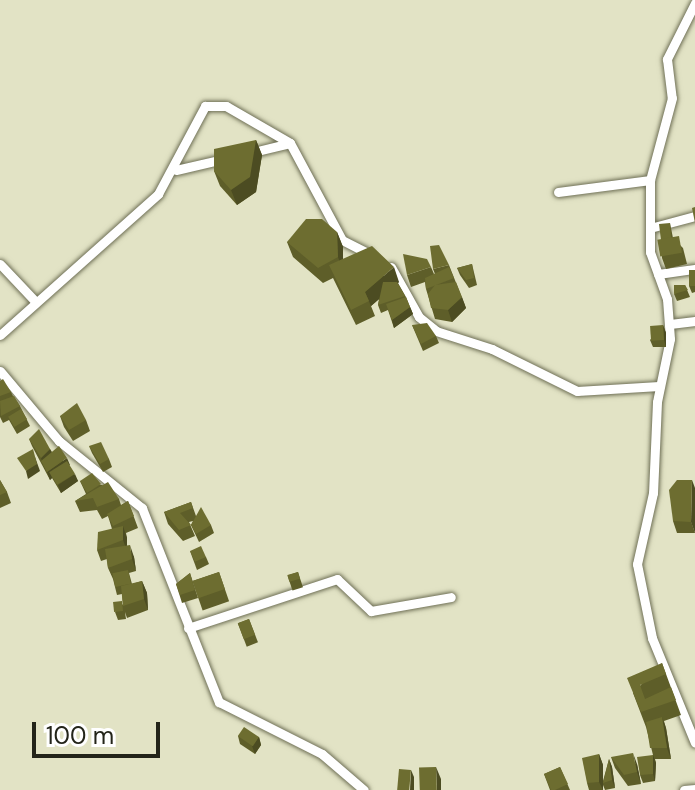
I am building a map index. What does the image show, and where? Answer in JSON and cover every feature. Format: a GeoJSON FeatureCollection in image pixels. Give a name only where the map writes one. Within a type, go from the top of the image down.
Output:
{"type":"FeatureCollection","features":[{"type":"Feature","properties":{"kind":"street"},"geometry":{"type":"LineString","coordinates":[[695,3],[667,59],[672,98],[650,180],[650,228],[670,324],[659,386],[653,493],[637,564],[652,638],[690,710],[695,743]]}},
{"type":"Feature","properties":{"kind":"street"},"geometry":{"type":"LineString","coordinates":[[0,335],[34,300],[158,194],[176,170],[205,106],[226,106],[290,143],[342,240],[385,259],[436,331],[492,349],[577,391],[659,386]]}},
{"type":"Feature","properties":{"kind":"street"},"geometry":{"type":"LineString","coordinates":[[176,170],[290,143]]}},
{"type":"Feature","properties":{"kind":"street"},"geometry":{"type":"LineString","coordinates":[[558,192],[650,180]]}},
{"type":"Feature","properties":{"kind":"street"},"geometry":{"type":"LineString","coordinates":[[650,228],[695,216]]}},
{"type":"Feature","properties":{"kind":"street"},"geometry":{"type":"LineString","coordinates":[[319,223],[331,218]]}},
{"type":"Feature","properties":{"kind":"street"},"geometry":{"type":"LineString","coordinates":[[0,264],[34,300]]}},
{"type":"Feature","properties":{"kind":"street"},"geometry":{"type":"LineString","coordinates":[[658,274],[695,269]]}},
{"type":"Feature","properties":{"kind":"street"},"geometry":{"type":"LineString","coordinates":[[670,324],[695,321]]}},
{"type":"Feature","properties":{"kind":"street"},"geometry":{"type":"LineString","coordinates":[[0,371],[59,441],[142,508],[219,702],[322,754],[364,790]]}},
{"type":"Feature","properties":{"kind":"street"},"geometry":{"type":"LineString","coordinates":[[188,628],[337,579],[371,611],[451,597]]}},
{"type":"Feature","properties":{"kind":"street"},"geometry":{"type":"LineString","coordinates":[[684,790],[695,789]]}},
{"type":"Feature","properties":{"kind":"building"},"geometry":{"type":"Polygon","coordinates":[[[256,140],[250,177],[231,190],[214,171],[214,149],[256,140]]]}},
{"type":"Feature","properties":{"kind":"building"},"geometry":{"type":"Polygon","coordinates":[[[306,219],[322,219],[337,232],[338,257],[318,268],[287,242],[306,219]]]}},
{"type":"Feature","properties":{"kind":"building"},"geometry":{"type":"Polygon","coordinates":[[[670,223],[671,238],[661,240],[659,224],[670,223]]]}},
{"type":"Feature","properties":{"kind":"building"},"geometry":{"type":"Polygon","coordinates":[[[679,236],[682,253],[660,257],[657,240],[679,236]]]}},
{"type":"Feature","properties":{"kind":"building"},"geometry":{"type":"Polygon","coordinates":[[[439,245],[449,265],[433,269],[430,246],[439,245]]]}},
{"type":"Feature","properties":{"kind":"building"},"geometry":{"type":"Polygon","coordinates":[[[372,246],[394,267],[365,292],[369,301],[351,310],[329,265],[372,246]]]}},
{"type":"Feature","properties":{"kind":"building"},"geometry":{"type":"Polygon","coordinates":[[[403,254],[427,259],[431,267],[407,275],[403,254]]]}},
{"type":"Feature","properties":{"kind":"building"},"geometry":{"type":"Polygon","coordinates":[[[472,264],[474,278],[466,280],[457,268],[472,264]]]}},
{"type":"Feature","properties":{"kind":"building"},"geometry":{"type":"Polygon","coordinates":[[[449,267],[454,278],[426,289],[425,278],[449,267]]]}},
{"type":"Feature","properties":{"kind":"building"},"geometry":{"type":"Polygon","coordinates":[[[689,270],[695,270],[695,286],[689,286],[689,270]]]}},
{"type":"Feature","properties":{"kind":"building"},"geometry":{"type":"Polygon","coordinates":[[[383,282],[397,282],[405,296],[378,305],[383,282]]]}},
{"type":"Feature","properties":{"kind":"building"},"geometry":{"type":"Polygon","coordinates":[[[456,282],[462,297],[448,310],[431,308],[428,294],[435,285],[456,282]]]}},
{"type":"Feature","properties":{"kind":"building"},"geometry":{"type":"Polygon","coordinates":[[[674,285],[685,285],[688,290],[674,294],[674,285]]]}},
{"type":"Feature","properties":{"kind":"building"},"geometry":{"type":"Polygon","coordinates":[[[406,297],[410,307],[392,320],[386,304],[406,297]]]}},
{"type":"Feature","properties":{"kind":"building"},"geometry":{"type":"Polygon","coordinates":[[[427,323],[436,336],[421,344],[412,325],[427,323]]]}},
{"type":"Feature","properties":{"kind":"building"},"geometry":{"type":"Polygon","coordinates":[[[663,325],[664,340],[651,341],[650,326],[663,325]]]}},
{"type":"Feature","properties":{"kind":"building"},"geometry":{"type":"Polygon","coordinates":[[[3,379],[11,392],[0,396],[0,381],[3,379]]]}},
{"type":"Feature","properties":{"kind":"building"},"geometry":{"type":"Polygon","coordinates":[[[14,396],[20,406],[1,416],[0,401],[14,396]]]}},
{"type":"Feature","properties":{"kind":"building"},"geometry":{"type":"Polygon","coordinates":[[[77,403],[86,420],[69,430],[60,416],[77,403]]]}},
{"type":"Feature","properties":{"kind":"building"},"geometry":{"type":"Polygon","coordinates":[[[21,409],[27,419],[14,427],[8,417],[21,409]]]}},
{"type":"Feature","properties":{"kind":"building"},"geometry":{"type":"Polygon","coordinates":[[[39,429],[50,449],[41,458],[29,439],[39,429]]]}},
{"type":"Feature","properties":{"kind":"building"},"geometry":{"type":"Polygon","coordinates":[[[101,442],[109,459],[100,464],[89,446],[101,442]]]}},
{"type":"Feature","properties":{"kind":"building"},"geometry":{"type":"Polygon","coordinates":[[[59,446],[67,458],[47,472],[41,461],[59,446]]]}},
{"type":"Feature","properties":{"kind":"building"},"geometry":{"type":"Polygon","coordinates":[[[33,449],[37,464],[26,471],[17,458],[33,449]]]}},
{"type":"Feature","properties":{"kind":"building"},"geometry":{"type":"Polygon","coordinates":[[[67,461],[75,474],[57,485],[49,472],[67,461]]]}},
{"type":"Feature","properties":{"kind":"building"},"geometry":{"type":"Polygon","coordinates":[[[92,473],[101,484],[87,493],[80,481],[92,473]]]}},
{"type":"Feature","properties":{"kind":"building"},"geometry":{"type":"Polygon","coordinates":[[[0,480],[7,492],[0,495],[0,480]]]}},
{"type":"Feature","properties":{"kind":"building"},"geometry":{"type":"Polygon","coordinates":[[[677,480],[692,480],[691,522],[673,521],[669,490],[677,480]]]}},
{"type":"Feature","properties":{"kind":"building"},"geometry":{"type":"Polygon","coordinates":[[[108,482],[119,499],[97,507],[93,498],[75,501],[108,482]]]}},
{"type":"Feature","properties":{"kind":"building"},"geometry":{"type":"Polygon","coordinates":[[[128,501],[134,516],[113,526],[107,514],[128,501]]]}},
{"type":"Feature","properties":{"kind":"building"},"geometry":{"type":"Polygon","coordinates":[[[191,502],[193,508],[180,513],[191,525],[179,530],[164,512],[191,502]]]}},
{"type":"Feature","properties":{"kind":"building"},"geometry":{"type":"Polygon","coordinates":[[[201,507],[211,525],[196,534],[191,525],[201,507]]]}},
{"type":"Feature","properties":{"kind":"building"},"geometry":{"type":"Polygon","coordinates":[[[123,526],[123,540],[97,550],[98,532],[123,526]]]}},
{"type":"Feature","properties":{"kind":"building"},"geometry":{"type":"Polygon","coordinates":[[[130,545],[132,559],[108,568],[105,549],[130,545]]]}},
{"type":"Feature","properties":{"kind":"building"},"geometry":{"type":"Polygon","coordinates":[[[201,546],[206,557],[195,562],[190,551],[201,546]]]}},
{"type":"Feature","properties":{"kind":"building"},"geometry":{"type":"Polygon","coordinates":[[[128,570],[131,584],[115,587],[112,573],[128,570]]]}},
{"type":"Feature","properties":{"kind":"building"},"geometry":{"type":"Polygon","coordinates":[[[219,572],[225,589],[198,598],[193,581],[219,572]]]}},
{"type":"Feature","properties":{"kind":"building"},"geometry":{"type":"Polygon","coordinates":[[[298,572],[300,579],[289,582],[287,575],[298,572]]]}},
{"type":"Feature","properties":{"kind":"building"},"geometry":{"type":"Polygon","coordinates":[[[190,573],[195,590],[180,595],[176,584],[190,573]]]}},
{"type":"Feature","properties":{"kind":"building"},"geometry":{"type":"Polygon","coordinates":[[[142,581],[144,599],[123,606],[121,586],[142,581]]]}},
{"type":"Feature","properties":{"kind":"building"},"geometry":{"type":"Polygon","coordinates":[[[122,601],[123,611],[114,612],[113,602],[122,601]]]}},
{"type":"Feature","properties":{"kind":"building"},"geometry":{"type":"Polygon","coordinates":[[[249,619],[255,635],[244,639],[238,623],[249,619]]]}},
{"type":"Feature","properties":{"kind":"building"},"geometry":{"type":"Polygon","coordinates":[[[662,663],[666,674],[640,685],[645,699],[671,687],[676,700],[641,712],[627,678],[662,663]]]}},
{"type":"Feature","properties":{"kind":"building"},"geometry":{"type":"Polygon","coordinates":[[[662,717],[667,748],[650,748],[646,722],[662,717]]]}},
{"type":"Feature","properties":{"kind":"building"},"geometry":{"type":"Polygon","coordinates":[[[244,727],[259,737],[253,746],[238,736],[244,727]]]}},
{"type":"Feature","properties":{"kind":"building"},"geometry":{"type":"Polygon","coordinates":[[[633,753],[637,772],[624,775],[611,757],[633,753]]]}},
{"type":"Feature","properties":{"kind":"building"},"geometry":{"type":"Polygon","coordinates":[[[599,754],[599,782],[587,783],[582,758],[599,754]]]}},
{"type":"Feature","properties":{"kind":"building"},"geometry":{"type":"Polygon","coordinates":[[[653,755],[653,774],[640,775],[637,757],[653,755]]]}},
{"type":"Feature","properties":{"kind":"building"},"geometry":{"type":"Polygon","coordinates":[[[609,759],[612,780],[603,783],[609,759]]]}},
{"type":"Feature","properties":{"kind":"building"},"geometry":{"type":"Polygon","coordinates":[[[436,767],[437,790],[420,790],[419,768],[436,767]]]}},
{"type":"Feature","properties":{"kind":"building"},"geometry":{"type":"Polygon","coordinates":[[[560,767],[568,784],[551,790],[544,774],[560,767]]]}},
{"type":"Feature","properties":{"kind":"building"},"geometry":{"type":"Polygon","coordinates":[[[399,769],[411,770],[409,790],[397,790],[399,769]]]}}]}
